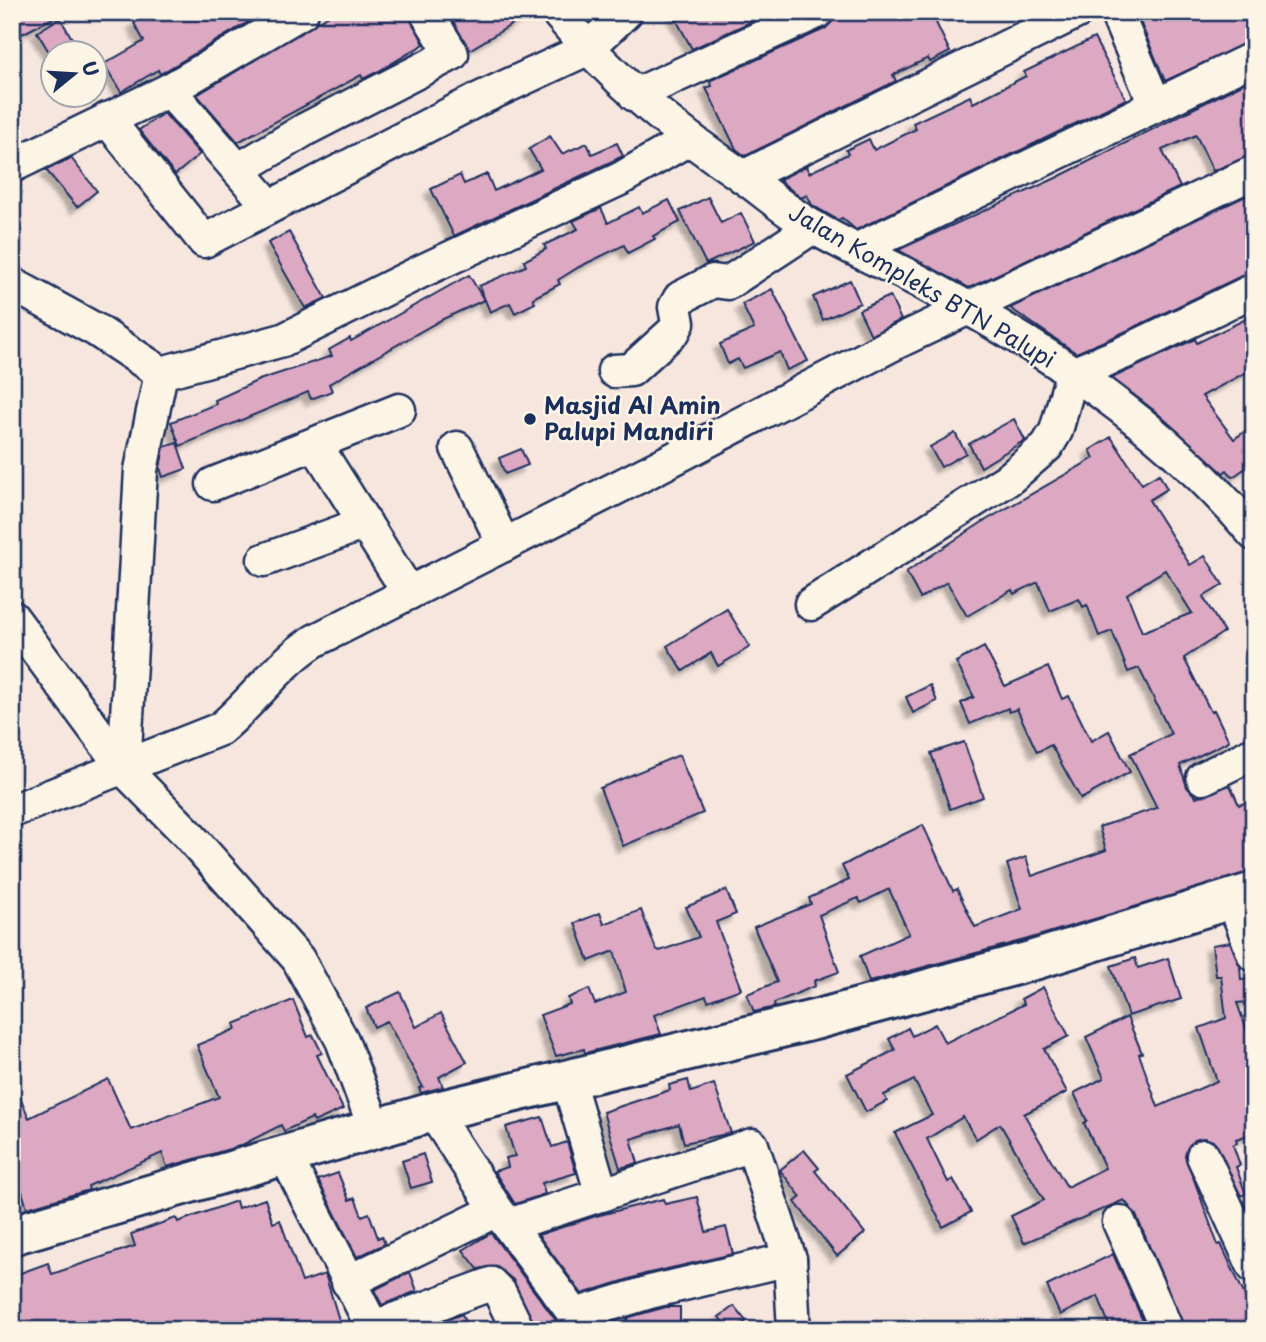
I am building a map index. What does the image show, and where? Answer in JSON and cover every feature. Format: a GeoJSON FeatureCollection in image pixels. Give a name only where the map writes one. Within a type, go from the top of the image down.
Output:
{"type":"FeatureCollection","features":[{"type":"Feature","properties":{"kind":"main road"},"geometry":{"type":"LineString","coordinates":[[14,1231],[286,1157],[433,1112],[818,1019],[1034,960],[1243,895]]}},
{"type":"Feature","properties":{"kind":"street"},"geometry":{"type":"LineString","coordinates":[[12,166],[169,90],[302,12]]}},
{"type":"Feature","properties":{"kind":"street"},"geometry":{"type":"LineString","coordinates":[[426,12],[477,100]]}},
{"type":"Feature","properties":{"kind":"street","name":"Jalan Kompleks BTN Palupi"},"geometry":{"type":"LineString","coordinates":[[557,12],[587,49],[687,140],[813,227],[966,308],[1116,401],[1172,447],[1217,489],[1254,534]]}},
{"type":"Feature","properties":{"kind":"street"},"geometry":{"type":"LineString","coordinates":[[107,119],[204,241],[477,100],[587,49],[626,12]]}},
{"type":"Feature","properties":{"kind":"street"},"geometry":{"type":"LineString","coordinates":[[635,95],[817,12]]}},
{"type":"Feature","properties":{"kind":"street"},"geometry":{"type":"LineString","coordinates":[[743,177],[1077,12]]}},
{"type":"Feature","properties":{"kind":"street"},"geometry":{"type":"LineString","coordinates":[[1116,12],[1155,104]]}},
{"type":"Feature","properties":{"kind":"street"},"geometry":{"type":"LineString","coordinates":[[238,170],[306,129],[452,54]]}},
{"type":"Feature","properties":{"kind":"street"},"geometry":{"type":"LineString","coordinates":[[858,249],[1254,58]]}},
{"type":"Feature","properties":{"kind":"street"},"geometry":{"type":"LineString","coordinates":[[169,90],[269,206]]}},
{"type":"Feature","properties":{"kind":"street"},"geometry":{"type":"LineString","coordinates":[[12,284],[96,330],[160,373],[283,340],[422,271],[620,179],[687,140]]}},
{"type":"Feature","properties":{"kind":"street"},"geometry":{"type":"LineString","coordinates":[[12,811],[220,729],[248,706],[295,654],[966,308],[1254,172]]}},
{"type":"Feature","properties":{"kind":"street"},"geometry":{"type":"LineString","coordinates":[[614,371],[631,370],[674,331],[678,323],[675,307],[680,298],[713,281],[728,283],[813,227]]}},
{"type":"Feature","properties":{"kind":"street"},"geometry":{"type":"LineString","coordinates":[[811,604],[1010,478],[1047,446],[1056,431],[1072,374],[1145,343],[1254,290]]}},
{"type":"Feature","properties":{"kind":"street"},"geometry":{"type":"LineString","coordinates":[[124,769],[141,470],[160,373]]}},
{"type":"Feature","properties":{"kind":"street"},"geometry":{"type":"LineString","coordinates":[[214,484],[399,410]]}},
{"type":"Feature","properties":{"kind":"street"},"geometry":{"type":"LineString","coordinates":[[315,444],[409,593]]}},
{"type":"Feature","properties":{"kind":"street"},"geometry":{"type":"LineString","coordinates":[[457,447],[504,545]]}},
{"type":"Feature","properties":{"kind":"street"},"geometry":{"type":"LineString","coordinates":[[264,560],[365,523]]}},
{"type":"Feature","properties":{"kind":"street"},"geometry":{"type":"LineString","coordinates":[[12,617],[124,769],[187,833],[298,958],[342,1041],[376,1129]]}},
{"type":"Feature","properties":{"kind":"street"},"geometry":{"type":"LineString","coordinates":[[1203,778],[1254,753]]}},
{"type":"Feature","properties":{"kind":"street"},"geometry":{"type":"LineString","coordinates":[[1243,895],[1254,955]]}},
{"type":"Feature","properties":{"kind":"street"},"geometry":{"type":"LineString","coordinates":[[568,1080],[602,1195]]}},
{"type":"Feature","properties":{"kind":"street"},"geometry":{"type":"LineString","coordinates":[[433,1112],[503,1218],[581,1323],[650,1292],[790,1259]]}},
{"type":"Feature","properties":{"kind":"street"},"geometry":{"type":"LineString","coordinates":[[348,1282],[503,1218],[602,1195],[752,1145],[790,1259],[794,1330]]}},
{"type":"Feature","properties":{"kind":"street"},"geometry":{"type":"LineString","coordinates":[[1203,1156],[1254,1266]]}},
{"type":"Feature","properties":{"kind":"street"},"geometry":{"type":"LineString","coordinates":[[286,1157],[371,1329],[491,1284],[500,1293],[518,1330]]}},
{"type":"Feature","properties":{"kind":"street"},"geometry":{"type":"LineString","coordinates":[[1119,1222],[1167,1330]]}},
{"type":"Feature","properties":{"kind":"building"},"geometry":{"type":"Polygon","coordinates":[[[12,12],[65,12],[12,39],[12,12]]]}},
{"type":"Feature","properties":{"kind":"building"},"geometry":{"type":"Polygon","coordinates":[[[151,12],[265,12],[160,74],[158,70],[121,92],[108,71],[108,62],[144,41],[134,23],[151,12]]]}},
{"type":"Feature","properties":{"kind":"building"},"geometry":{"type":"Polygon","coordinates":[[[334,12],[408,12],[424,44],[379,71],[363,79],[361,75],[238,142],[197,95],[334,12]]]}},
{"type":"Feature","properties":{"kind":"building"},"geometry":{"type":"Polygon","coordinates":[[[448,12],[533,12],[469,50],[448,12]]]}},
{"type":"Feature","properties":{"kind":"building"},"geometry":{"type":"Polygon","coordinates":[[[672,12],[772,12],[692,49],[672,12]]]}},
{"type":"Feature","properties":{"kind":"building"},"geometry":{"type":"Polygon","coordinates":[[[835,12],[931,12],[950,52],[930,62],[928,58],[893,75],[896,81],[745,156],[736,149],[706,88],[712,86],[709,81],[825,29],[832,22],[835,12]]]}},
{"type":"Feature","properties":{"kind":"building"},"geometry":{"type":"Polygon","coordinates":[[[1149,12],[1247,12],[1254,27],[1254,40],[1165,81],[1138,17],[1149,12]]]}},
{"type":"Feature","properties":{"kind":"building"},"geometry":{"type":"Polygon","coordinates":[[[60,18],[72,38],[41,38],[37,32],[60,18]]]}},
{"type":"Feature","properties":{"kind":"building"},"geometry":{"type":"Polygon","coordinates":[[[1094,38],[1126,99],[856,230],[842,218],[838,220],[812,205],[807,195],[801,198],[779,180],[806,166],[809,173],[848,154],[846,150],[869,139],[874,150],[916,129],[913,123],[970,96],[973,103],[1026,76],[1024,72],[1094,38]]]}},
{"type":"Feature","properties":{"kind":"building"},"geometry":{"type":"Polygon","coordinates":[[[1246,82],[1254,98],[1254,154],[1213,171],[1196,135],[1162,150],[1180,187],[969,288],[898,250],[1056,178],[1246,82]]]}},
{"type":"Feature","properties":{"kind":"building"},"geometry":{"type":"Polygon","coordinates":[[[164,113],[200,154],[175,175],[139,130],[164,113]]]}},
{"type":"Feature","properties":{"kind":"building"},"geometry":{"type":"Polygon","coordinates":[[[550,136],[562,154],[587,143],[592,154],[617,143],[623,156],[454,236],[431,189],[460,175],[464,184],[487,174],[494,191],[541,169],[529,149],[550,136]]]}},
{"type":"Feature","properties":{"kind":"building"},"geometry":{"type":"Polygon","coordinates":[[[71,158],[97,191],[77,207],[46,170],[71,158]]]}},
{"type":"Feature","properties":{"kind":"building"},"geometry":{"type":"Polygon","coordinates":[[[1254,192],[1254,270],[1116,336],[1076,353],[1010,308],[1254,192]]]}},
{"type":"Feature","properties":{"kind":"building"},"geometry":{"type":"Polygon","coordinates":[[[708,197],[721,223],[741,213],[755,241],[706,264],[680,211],[708,197]]]}},
{"type":"Feature","properties":{"kind":"building"},"geometry":{"type":"Polygon","coordinates":[[[669,200],[680,222],[653,236],[655,239],[628,253],[624,245],[579,267],[558,280],[560,284],[533,298],[535,303],[515,313],[510,303],[490,312],[479,286],[526,266],[524,261],[546,249],[544,245],[578,229],[573,221],[601,208],[608,223],[639,207],[642,213],[669,200]]]}},
{"type":"Feature","properties":{"kind":"building"},"geometry":{"type":"Polygon","coordinates":[[[289,232],[326,298],[305,308],[268,243],[289,232]]]}},
{"type":"Feature","properties":{"kind":"building"},"geometry":{"type":"Polygon","coordinates":[[[469,275],[484,300],[441,320],[329,384],[332,391],[311,399],[308,392],[180,446],[171,422],[216,404],[215,400],[259,380],[332,356],[329,350],[350,338],[351,341],[469,275]]]}},
{"type":"Feature","properties":{"kind":"building"},"geometry":{"type":"Polygon","coordinates":[[[850,280],[860,303],[823,320],[813,297],[850,280]]]}},
{"type":"Feature","properties":{"kind":"building"},"geometry":{"type":"Polygon","coordinates":[[[772,289],[808,361],[787,370],[780,352],[743,368],[738,359],[728,364],[720,344],[754,329],[742,304],[772,289]]]}},
{"type":"Feature","properties":{"kind":"building"},"geometry":{"type":"Polygon","coordinates":[[[890,296],[901,320],[871,335],[859,310],[890,296]]]}},
{"type":"Feature","properties":{"kind":"building"},"geometry":{"type":"Polygon","coordinates":[[[1254,315],[1254,368],[1202,396],[1234,439],[1254,425],[1254,462],[1233,477],[1227,470],[1223,473],[1156,412],[1112,378],[1195,339],[1197,343],[1254,315]]]}},
{"type":"Feature","properties":{"kind":"building"},"geometry":{"type":"Polygon","coordinates":[[[1014,419],[1025,440],[981,467],[969,444],[1014,419]]]}},
{"type":"Feature","properties":{"kind":"building"},"geometry":{"type":"Polygon","coordinates":[[[955,433],[966,453],[941,467],[930,447],[955,433]]]}},
{"type":"Feature","properties":{"kind":"building"},"geometry":{"type":"Polygon","coordinates":[[[1111,437],[1142,484],[1159,474],[1167,489],[1149,500],[1190,565],[1205,556],[1223,585],[1203,597],[1224,632],[1184,658],[1229,741],[1180,765],[1187,787],[1196,797],[1230,785],[1239,805],[1254,799],[1254,871],[1028,939],[869,982],[860,956],[909,934],[889,889],[861,903],[858,898],[819,915],[839,972],[814,981],[815,986],[774,1003],[775,1007],[754,1012],[747,994],[777,982],[754,927],[811,904],[809,898],[849,880],[842,866],[879,846],[923,825],[953,891],[957,889],[975,927],[1022,909],[1007,864],[1026,857],[1032,876],[1106,850],[1099,827],[1157,808],[1130,754],[1171,734],[1139,668],[1128,672],[1112,631],[1099,636],[1087,605],[1083,607],[1079,599],[1050,611],[1038,582],[1014,594],[1012,590],[967,616],[947,582],[920,598],[906,572],[981,523],[1094,458],[1090,450],[1111,437]],[[1165,570],[1127,594],[1142,632],[1192,613],[1165,570]]]}},
{"type":"Feature","properties":{"kind":"building"},"geometry":{"type":"Polygon","coordinates":[[[177,443],[186,469],[163,477],[160,468],[164,447],[177,443]]]}},
{"type":"Feature","properties":{"kind":"building"},"geometry":{"type":"Polygon","coordinates":[[[521,449],[528,465],[505,474],[499,458],[521,449]]]}},
{"type":"Feature","properties":{"kind":"building"},"geometry":{"type":"Polygon","coordinates":[[[727,609],[750,647],[718,666],[711,653],[683,671],[667,646],[727,609]]]}},
{"type":"Feature","properties":{"kind":"building"},"geometry":{"type":"Polygon","coordinates":[[[984,647],[1005,686],[1048,667],[1062,699],[1069,696],[1091,741],[1109,731],[1130,772],[1081,799],[1051,745],[1037,752],[1017,709],[1009,712],[1008,708],[970,724],[961,703],[974,697],[956,662],[984,647]]]}},
{"type":"Feature","properties":{"kind":"building"},"geometry":{"type":"Polygon","coordinates":[[[930,685],[937,701],[913,713],[906,697],[930,685]]]}},
{"type":"Feature","properties":{"kind":"building"},"geometry":{"type":"Polygon","coordinates":[[[964,742],[983,797],[950,809],[931,753],[964,742]]]}},
{"type":"Feature","properties":{"kind":"building"},"geometry":{"type":"Polygon","coordinates":[[[679,755],[703,813],[623,846],[600,788],[679,755]]]}},
{"type":"Feature","properties":{"kind":"building"},"geometry":{"type":"Polygon","coordinates":[[[726,890],[736,914],[716,922],[741,989],[708,1001],[706,996],[654,1015],[661,1034],[585,1053],[584,1049],[556,1056],[540,1015],[570,1004],[568,998],[589,989],[595,1004],[626,992],[614,951],[589,961],[575,923],[600,913],[604,924],[641,910],[656,949],[660,951],[699,937],[686,907],[726,890]]]}},
{"type":"Feature","properties":{"kind":"building"},"geometry":{"type":"Polygon","coordinates":[[[1230,942],[1240,966],[1241,980],[1247,979],[1249,1002],[1237,1003],[1254,1050],[1254,1133],[1236,1139],[1237,1143],[1233,1145],[1240,1165],[1236,1167],[1246,1194],[1241,1196],[1213,1141],[1204,1138],[1195,1140],[1185,1155],[1218,1245],[1221,1244],[1254,1315],[1254,1330],[1185,1330],[1136,1215],[1124,1200],[1024,1243],[1011,1216],[1044,1200],[1000,1124],[976,1139],[963,1117],[927,1139],[948,1182],[953,1179],[971,1212],[943,1227],[895,1133],[932,1115],[914,1080],[884,1095],[887,1101],[866,1112],[847,1074],[895,1050],[889,1039],[908,1028],[912,1036],[935,1024],[945,1043],[1024,1004],[1021,999],[1043,987],[1069,1036],[1044,1049],[1067,1092],[1024,1114],[1067,1187],[1105,1168],[1084,1123],[1087,1121],[1074,1093],[1104,1078],[1086,1037],[1127,1017],[1142,1053],[1139,1054],[1158,1107],[1217,1081],[1199,1028],[1226,1018],[1221,976],[1216,976],[1212,945],[1230,942]]]}},
{"type":"Feature","properties":{"kind":"building"},"geometry":{"type":"Polygon","coordinates":[[[1135,958],[1138,968],[1168,958],[1181,999],[1128,1016],[1111,966],[1135,958]]]}},
{"type":"Feature","properties":{"kind":"building"},"geometry":{"type":"Polygon","coordinates":[[[400,992],[416,1027],[441,1013],[467,1062],[439,1077],[443,1087],[421,1093],[419,1088],[423,1087],[387,1021],[374,1027],[366,1008],[400,992]]]}},
{"type":"Feature","properties":{"kind":"building"},"geometry":{"type":"Polygon","coordinates":[[[293,1000],[308,1037],[313,1035],[322,1053],[317,1055],[343,1109],[314,1122],[312,1118],[284,1131],[281,1125],[240,1146],[167,1167],[162,1153],[88,1186],[89,1190],[27,1208],[12,1159],[12,1079],[29,1118],[108,1079],[131,1130],[219,1097],[197,1045],[236,1029],[234,1024],[293,1000]]]}},
{"type":"Feature","properties":{"kind":"building"},"geometry":{"type":"Polygon","coordinates":[[[688,1080],[691,1092],[714,1084],[731,1133],[684,1143],[679,1124],[631,1139],[638,1163],[620,1168],[603,1112],[670,1090],[669,1085],[688,1080]]]}},
{"type":"Feature","properties":{"kind":"building"},"geometry":{"type":"Polygon","coordinates":[[[542,1117],[552,1147],[567,1142],[576,1173],[542,1183],[545,1194],[515,1204],[494,1171],[508,1167],[506,1158],[515,1156],[506,1127],[542,1117]]]}},
{"type":"Feature","properties":{"kind":"building"},"geometry":{"type":"Polygon","coordinates":[[[804,1150],[819,1168],[815,1171],[865,1233],[837,1256],[795,1202],[801,1197],[780,1170],[804,1150]]]}},
{"type":"Feature","properties":{"kind":"building"},"geometry":{"type":"Polygon","coordinates":[[[423,1154],[432,1182],[411,1188],[402,1161],[423,1154]]]}},
{"type":"Feature","properties":{"kind":"building"},"geometry":{"type":"Polygon","coordinates":[[[338,1173],[349,1200],[355,1198],[362,1216],[369,1213],[378,1238],[382,1236],[385,1244],[357,1257],[318,1180],[338,1173]]]}},
{"type":"Feature","properties":{"kind":"building"},"geometry":{"type":"Polygon","coordinates":[[[697,1197],[706,1232],[726,1227],[733,1254],[645,1274],[582,1294],[538,1235],[596,1216],[663,1199],[665,1204],[697,1197]]]}},
{"type":"Feature","properties":{"kind":"building"},"geometry":{"type":"Polygon","coordinates":[[[265,1199],[273,1223],[280,1220],[302,1282],[325,1274],[342,1330],[12,1330],[12,1276],[48,1263],[52,1274],[135,1246],[131,1234],[176,1218],[178,1222],[236,1201],[238,1208],[265,1199]]]}},
{"type":"Feature","properties":{"kind":"building"},"geometry":{"type":"Polygon","coordinates":[[[491,1233],[563,1330],[536,1330],[513,1280],[496,1266],[478,1269],[463,1250],[491,1233]]]}},
{"type":"Feature","properties":{"kind":"building"},"geometry":{"type":"Polygon","coordinates":[[[1113,1254],[1147,1330],[1111,1330],[1098,1296],[1060,1315],[1047,1286],[1113,1254]]]}},
{"type":"Feature","properties":{"kind":"building"},"geometry":{"type":"Polygon","coordinates":[[[410,1272],[417,1291],[382,1305],[374,1290],[410,1272]]]}},
{"type":"Feature","properties":{"kind":"building"},"geometry":{"type":"Polygon","coordinates":[[[734,1306],[746,1321],[735,1330],[729,1330],[719,1317],[734,1306]]]}},
{"type":"Feature","properties":{"kind":"building"},"geometry":{"type":"Polygon","coordinates":[[[666,1307],[680,1307],[680,1330],[614,1330],[630,1317],[666,1307]]]}},
{"type":"Feature","properties":{"kind":"building"},"geometry":{"type":"Polygon","coordinates":[[[462,1314],[468,1330],[420,1330],[462,1314]]]}},
{"type":"Feature","properties":{"kind":"place","name":"Masjid Al Amin Palupi Mandiri"},"geometry":{"type":"Point","coordinates":[530,419]}}]}
